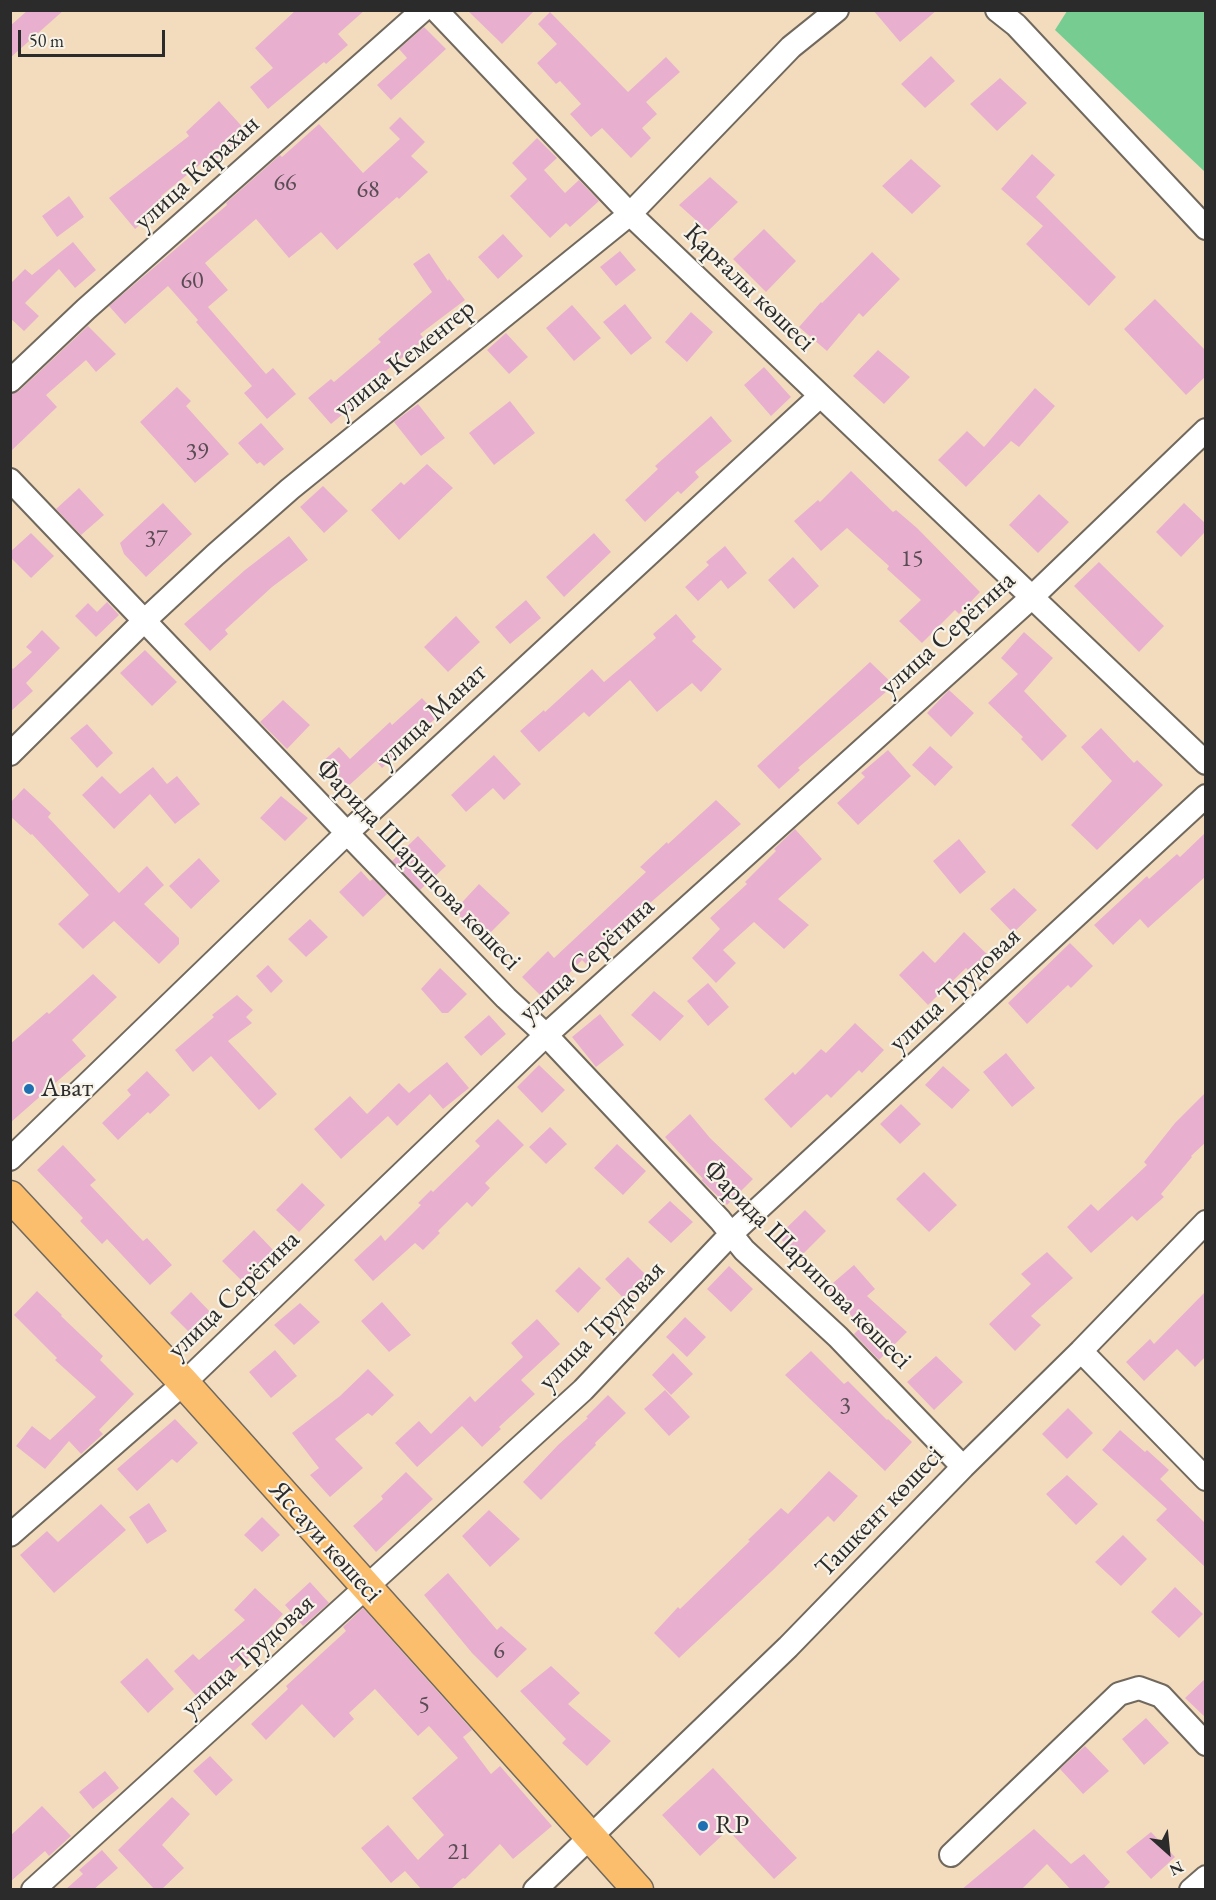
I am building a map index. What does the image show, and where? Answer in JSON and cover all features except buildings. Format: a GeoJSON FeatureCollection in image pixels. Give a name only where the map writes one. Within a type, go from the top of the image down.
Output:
{"type":"FeatureCollection","features":[{"type":"Feature","properties":{"kind":"main road","name":"Яссауи көшесі"},"geometry":{"type":"LineString","coordinates":[[10,1196],[184,1383],[638,1890]]}},
{"type":"Feature","properties":{"kind":"street","name":"улица Карахан"},"geometry":{"type":"LineString","coordinates":[[10,381],[86,309],[423,10]]}},
{"type":"Feature","properties":{"kind":"street","name":"Қарғалы көшесі"},"geometry":{"type":"LineString","coordinates":[[436,10],[630,214],[1206,764]]}},
{"type":"Feature","properties":{"kind":"street","name":"улица Кеменгер"},"geometry":{"type":"LineString","coordinates":[[10,754],[144,621],[290,489],[630,214],[792,47],[837,10]]}},
{"type":"Feature","properties":{"kind":"street"},"geometry":{"type":"LineString","coordinates":[[997,10],[1016,25],[1206,228]]}},
{"type":"Feature","properties":{"kind":"street","name":"улица Манат"},"geometry":{"type":"LineString","coordinates":[[10,1159],[346,834],[820,396]]}},
{"type":"Feature","properties":{"kind":"street","name":"улица Серёгина"},"geometry":{"type":"LineString","coordinates":[[10,1535],[184,1383],[546,1035],[1031,598],[1206,430]]}},
{"type":"Feature","properties":{"kind":"street","name":"Фарида Шарипова көшесі"},"geometry":{"type":"LineString","coordinates":[[10,480],[346,834],[506,998],[546,1035],[720,1220],[744,1250],[838,1337],[963,1467]]}},
{"type":"Feature","properties":{"kind":"street","name":"улица Трудовая"},"geometry":{"type":"LineString","coordinates":[[33,1890],[583,1390],[731,1234],[1206,796]]}},
{"type":"Feature","properties":{"kind":"street","name":"Ташкент көшесі"},"geometry":{"type":"LineString","coordinates":[[535,1890],[788,1647],[1206,1222]]}},
{"type":"Feature","properties":{"kind":"street"},"geometry":{"type":"LineString","coordinates":[[1081,1351],[1206,1479]]}},
{"type":"Feature","properties":{"kind":"street"},"geometry":{"type":"LineString","coordinates":[[951,1855],[1119,1694],[1140,1688],[1161,1696],[1206,1744]]}},
{"type":"Feature","properties":{"kind":"street"},"geometry":{"type":"LineString","coordinates":[[1191,1890],[1206,1876]]}},
{"type":"Feature","properties":{"kind":"green space"},"geometry":{"type":"Polygon","coordinates":[[[1067,11],[1205,11],[1205,172],[1055,30],[1067,11]]]}},
{"type":"Feature","properties":{"kind":"place","name":"Ават"},"geometry":{"type":"Point","coordinates":[29,1089]}},
{"type":"Feature","properties":{"kind":"place","name":"RP"},"geometry":{"type":"Point","coordinates":[703,1826]}}]}
